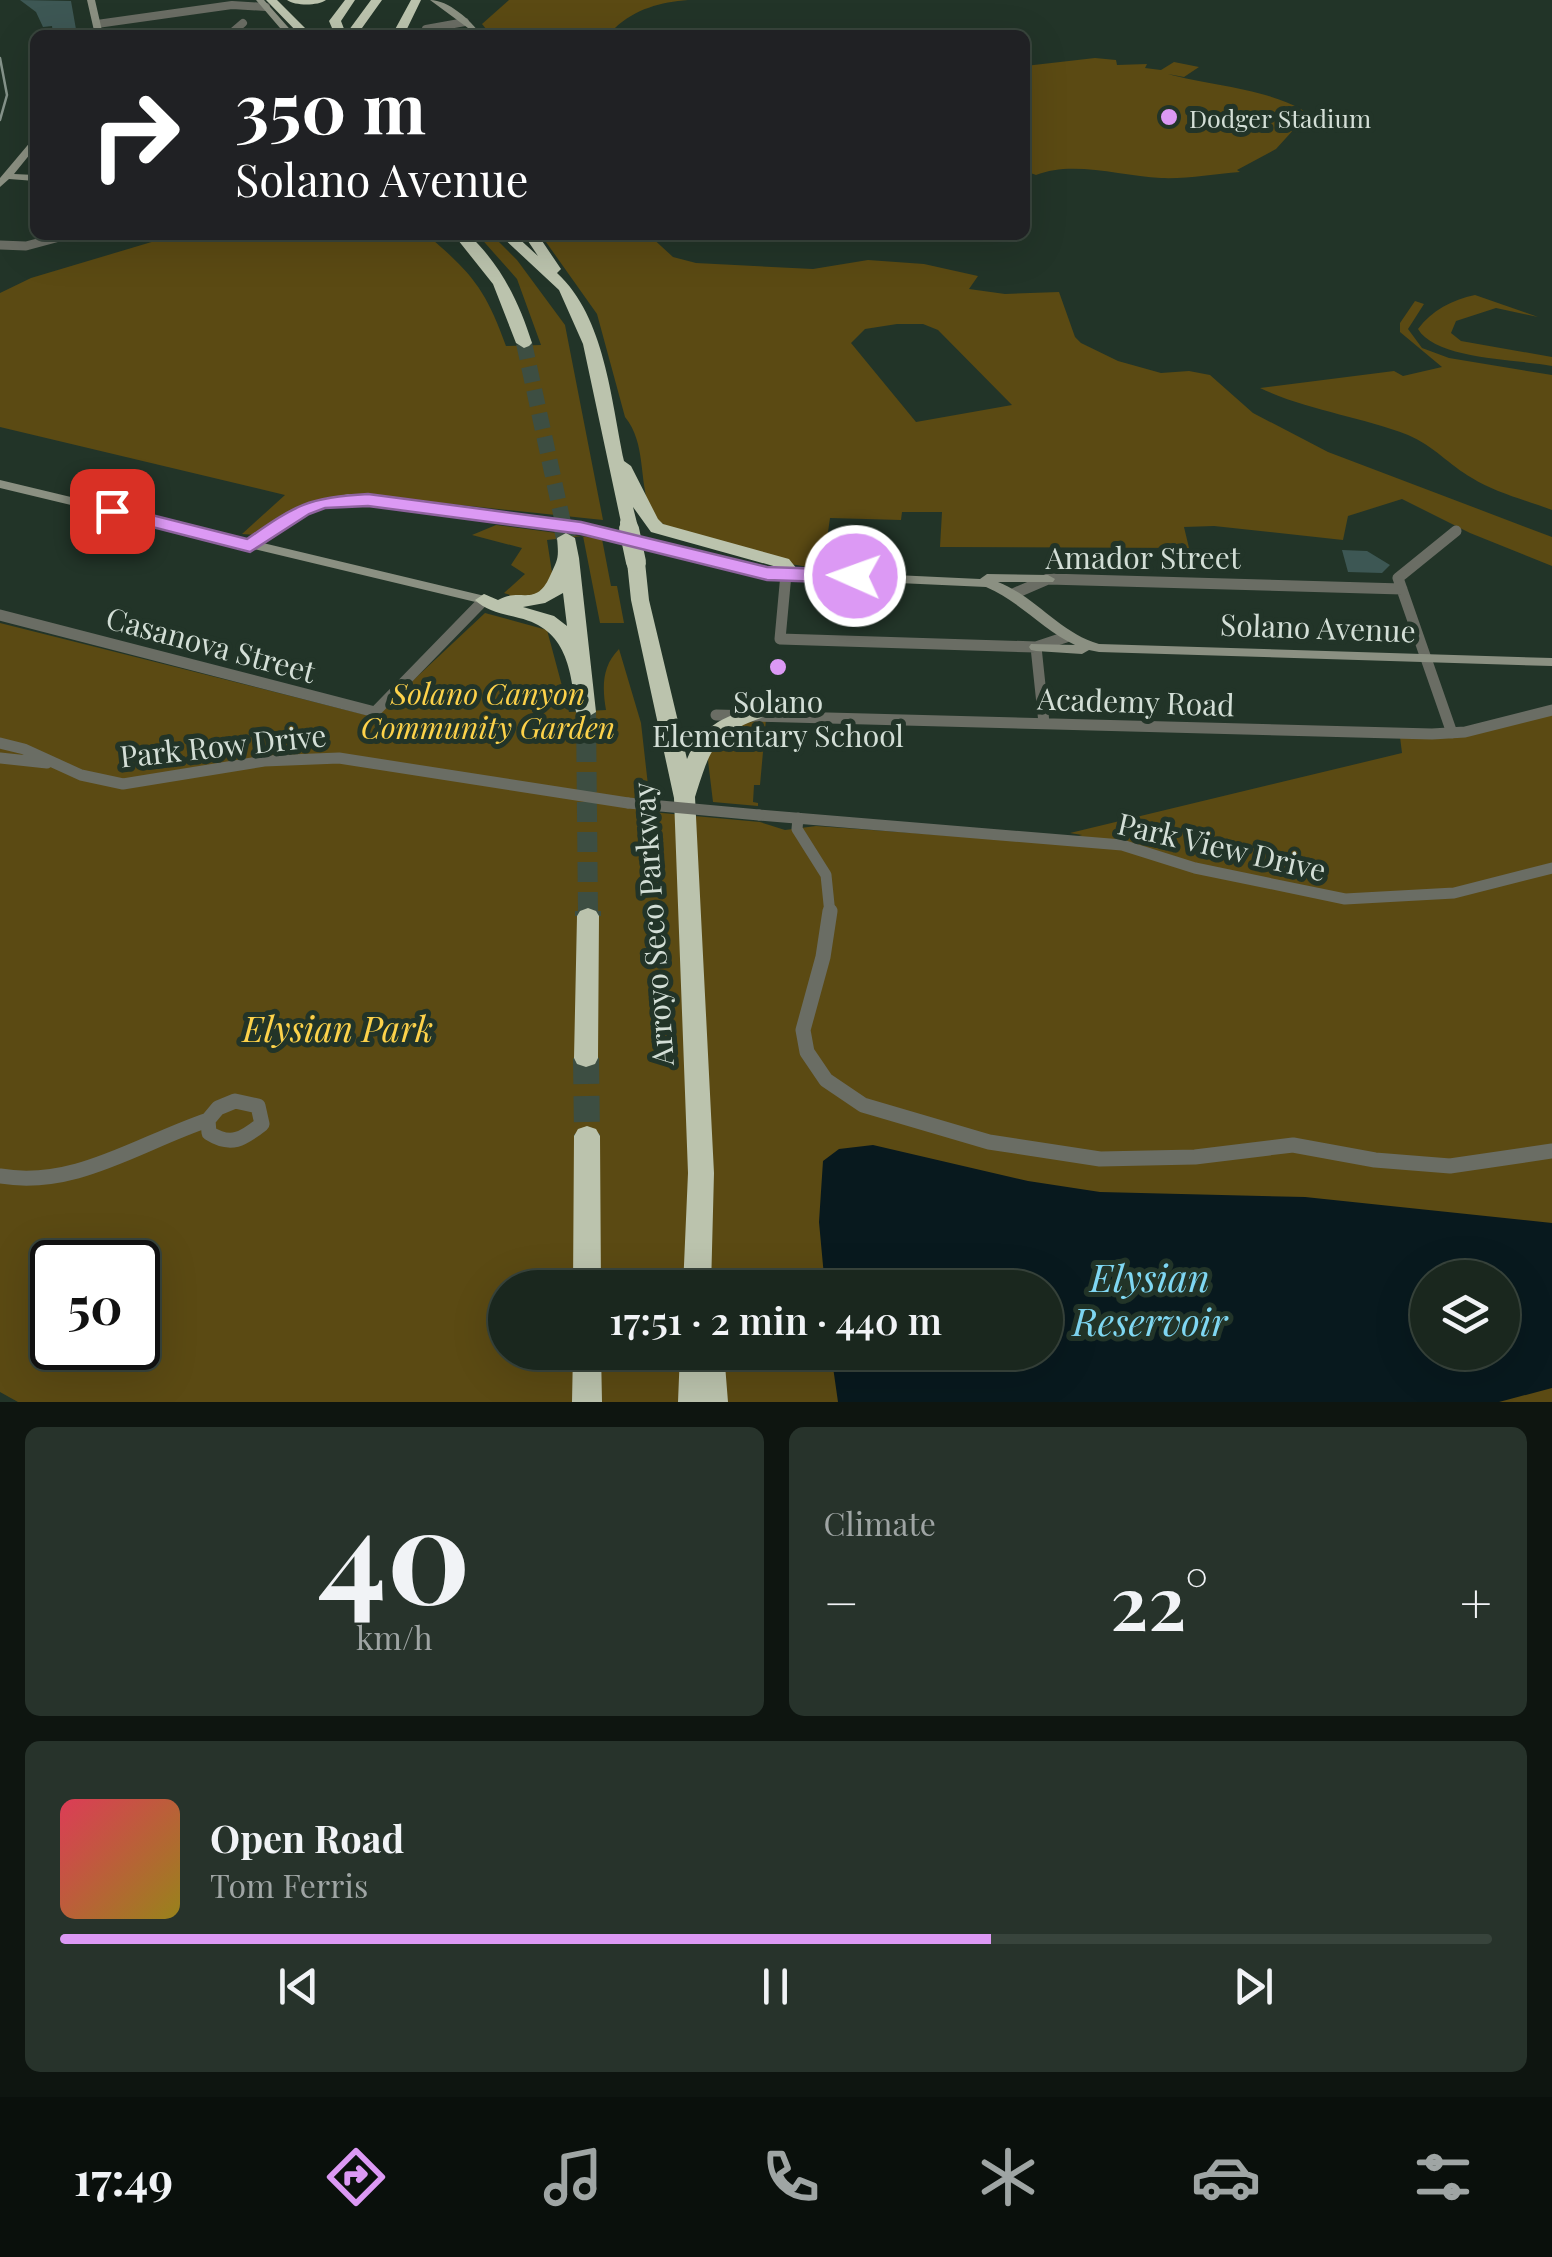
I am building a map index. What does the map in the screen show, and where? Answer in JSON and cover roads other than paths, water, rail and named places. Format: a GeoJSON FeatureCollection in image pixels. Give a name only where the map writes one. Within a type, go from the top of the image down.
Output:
{"type":"FeatureCollection","features":[{"type":"Feature","properties":{"kind":"highway"},"geometry":{"type":"LineString","coordinates":[[292,0],[321,0]]}},
{"type":"Feature","properties":{"kind":"highway"},"geometry":{"type":"LineString","coordinates":[[339,30],[337,14],[350,0]]}},
{"type":"Feature","properties":{"kind":"highway"},"geometry":{"type":"LineString","coordinates":[[355,30],[377,0]]}},
{"type":"Feature","properties":{"kind":"highway"},"geometry":{"type":"LineString","coordinates":[[372,30],[392,0]]}},
{"type":"Feature","properties":{"kind":"highway"},"geometry":{"type":"LineString","coordinates":[[399,30],[416,0]]}},
{"type":"Feature","properties":{"kind":"highway"},"geometry":{"type":"LineString","coordinates":[[264,2],[300,30]]}},
{"type":"Feature","properties":{"kind":"highway"},"geometry":{"type":"LineString","coordinates":[[451,240],[499,278]]}},
{"type":"Feature","properties":{"kind":"highway"},"geometry":{"type":"LineString","coordinates":[[465,240],[499,278],[524,343]]}},
{"type":"Feature","properties":{"kind":"highway","name":"Arroyo Seco Parkway"},"geometry":{"type":"LineString","coordinates":[[513,240],[565,288],[591,344],[615,452],[640,600],[684,798],[701,1173],[698,1270]]}},
{"type":"Feature","properties":{"kind":"highway"},"geometry":{"type":"LineString","coordinates":[[534,240],[565,288]]}},
{"type":"Feature","properties":{"kind":"highway"},"geometry":{"type":"LineString","coordinates":[[615,452],[650,522],[678,536],[783,564],[788,569],[786,574]]}},
{"type":"Feature","properties":{"kind":"highway"},"geometry":{"type":"LineString","coordinates":[[484,600],[519,602],[546,598],[556,590],[568,548],[586,712]]}},
{"type":"Feature","properties":{"kind":"highway"},"geometry":{"type":"LineString","coordinates":[[484,600],[497,608],[551,622],[581,666]]}},
{"type":"Feature","properties":{"kind":"highway"},"geometry":{"type":"LineString","coordinates":[[684,798],[700,744],[707,735],[754,714]]}},
{"type":"Feature","properties":{"kind":"highway"},"geometry":{"type":"LineString","coordinates":[[586,1058],[588,916]]}},
{"type":"Feature","properties":{"kind":"highway"},"geometry":{"type":"LineString","coordinates":[[587,1270],[588,1136]]}},
{"type":"Feature","properties":{"kind":"highway"},"geometry":{"type":"LineString","coordinates":[[701,1173],[706,1270]]}},
{"type":"Feature","properties":{"kind":"highway"},"geometry":{"type":"LineString","coordinates":[[587,1370],[587,1402]]}},
{"type":"Feature","properties":{"kind":"highway"},"geometry":{"type":"LineString","coordinates":[[692,1402],[693,1370]]}},
{"type":"Feature","properties":{"kind":"highway"},"geometry":{"type":"LineString","coordinates":[[711,1370],[713,1402]]}},
{"type":"Feature","properties":{"kind":"main road"},"geometry":{"type":"LineString","coordinates":[[91,0],[98,30]]}},
{"type":"Feature","properties":{"kind":"main road"},"geometry":{"type":"LineString","coordinates":[[434,0],[472,30]]}},
{"type":"Feature","properties":{"kind":"main road"},"geometry":{"type":"LineString","coordinates":[[264,2],[287,30]]}},
{"type":"Feature","properties":{"kind":"main road"},"geometry":{"type":"LineString","coordinates":[[3,180],[30,148]]}},
{"type":"Feature","properties":{"kind":"main road"},"geometry":{"type":"LineString","coordinates":[[3,180],[30,178]]}},
{"type":"Feature","properties":{"kind":"main road"},"geometry":{"type":"LineString","coordinates":[[0,484],[484,600]]}},
{"type":"Feature","properties":{"kind":"main road","name":"Amador Street"},"geometry":{"type":"LineString","coordinates":[[250,546],[302,510],[348,498],[552,522],[744,570],[958,579],[988,583],[1013,594]]}},
{"type":"Feature","properties":{"kind":"main road"},"geometry":{"type":"LineString","coordinates":[[958,579],[1048,579]]}},
{"type":"Feature","properties":{"kind":"main road","name":"Solano Avenue"},"geometry":{"type":"LineString","coordinates":[[1013,594],[1066,637],[1099,648],[1552,662]]}},
{"type":"Feature","properties":{"kind":"main road"},"geometry":{"type":"LineString","coordinates":[[1036,647],[1099,648]]}},
{"type":"Feature","properties":{"kind":"street"},"geometry":{"type":"LineString","coordinates":[[98,30],[264,2]]}},
{"type":"Feature","properties":{"kind":"street"},"geometry":{"type":"LineString","coordinates":[[426,29],[465,22]]}},
{"type":"Feature","properties":{"kind":"street"},"geometry":{"type":"LineString","coordinates":[[235,30],[243,23]]}},
{"type":"Feature","properties":{"kind":"street"},"geometry":{"type":"LineString","coordinates":[[0,245],[26,246],[48,240]]}},
{"type":"Feature","properties":{"kind":"street"},"geometry":{"type":"LineString","coordinates":[[1452,733],[1398,578],[1456,530]]}},
{"type":"Feature","properties":{"kind":"street"},"geometry":{"type":"LineString","coordinates":[[786,574],[780,639],[1036,647],[1066,637]]}},
{"type":"Feature","properties":{"kind":"street","name":"Amador Street"},"geometry":{"type":"LineString","coordinates":[[1013,594],[1048,579],[1402,589]]}},
{"type":"Feature","properties":{"kind":"street","name":"Casanova Street"},"geometry":{"type":"LineString","coordinates":[[0,615],[375,712],[484,600]]}},
{"type":"Feature","properties":{"kind":"street"},"geometry":{"type":"LineString","coordinates":[[1036,647],[1044,723]]}},
{"type":"Feature","properties":{"kind":"street","name":"Academy Road"},"geometry":{"type":"LineString","coordinates":[[716,714],[1452,733],[1552,710]]}},
{"type":"Feature","properties":{"kind":"street"},"geometry":{"type":"LineString","coordinates":[[0,743],[24,749],[51,764]]}},
{"type":"Feature","properties":{"kind":"street","name":"Park Row Drive"},"geometry":{"type":"LineString","coordinates":[[51,764],[97,780],[123,784],[300,757],[374,761],[491,785],[759,815]]}},
{"type":"Feature","properties":{"kind":"street"},"geometry":{"type":"LineString","coordinates":[[0,758],[51,764]]}},
{"type":"Feature","properties":{"kind":"street","name":"Park View Drive"},"geometry":{"type":"LineString","coordinates":[[759,815],[1122,845],[1195,868],[1345,899],[1454,893],[1552,868]]}},
{"type":"Feature","properties":{"kind":"street"},"geometry":{"type":"LineString","coordinates":[[798,818],[797,828],[820,862],[828,882],[830,905],[803,1030],[804,1046],[826,1080],[863,1104],[989,1142],[1100,1158],[1195,1156],[1293,1145],[1375,1160],[1450,1166],[1552,1152]]}},
{"type":"Feature","properties":{"kind":"street"},"geometry":{"type":"LineString","coordinates":[[0,1176],[14,1181],[58,1177],[104,1163],[178,1128],[208,1120]]}},
{"type":"Feature","properties":{"kind":"water","name":"Elysian Reservoir"},"geometry":{"type":"Polygon","coordinates":[[[873,1145],[1028,1181],[1100,1192],[1305,1197],[1552,1223],[1552,1388],[1499,1402],[838,1402],[833,1370],[1063,1370],[1063,1270],[823,1270],[819,1222],[823,1161],[839,1149],[873,1145]]]}},
{"type":"Feature","properties":{"kind":"tunnel"},"geometry":{"type":"LineString","coordinates":[[524,343],[565,532]]}},
{"type":"Feature","properties":{"kind":"tunnel"},"geometry":{"type":"LineString","coordinates":[[564,529],[566,538]]}},
{"type":"Feature","properties":{"kind":"tunnel"},"geometry":{"type":"LineString","coordinates":[[586,712],[588,914]]}},
{"type":"Feature","properties":{"kind":"tunnel"},"geometry":{"type":"LineString","coordinates":[[586,1058],[587,1136]]}},
{"type":"Feature","properties":{"kind":"tram line"},"geometry":{"type":"LineString","coordinates":[[0,58],[7,95],[0,120]]}},
{"type":"Feature","properties":{"kind":"place","name":"Dodger Stadium"},"geometry":{"type":"Point","coordinates":[1169,117]}},
{"type":"Feature","properties":{"kind":"place","name":"Solano Elementary School"},"geometry":{"type":"Point","coordinates":[778,667]}},
{"type":"Feature","properties":{"kind":"park label","name":"Solano Canyon Community Garden"},"geometry":{"type":"Point","coordinates":[488,710]}},
{"type":"Feature","properties":{"kind":"park label","name":"Elysian Park"},"geometry":{"type":"Point","coordinates":[338,1027]}}]}
